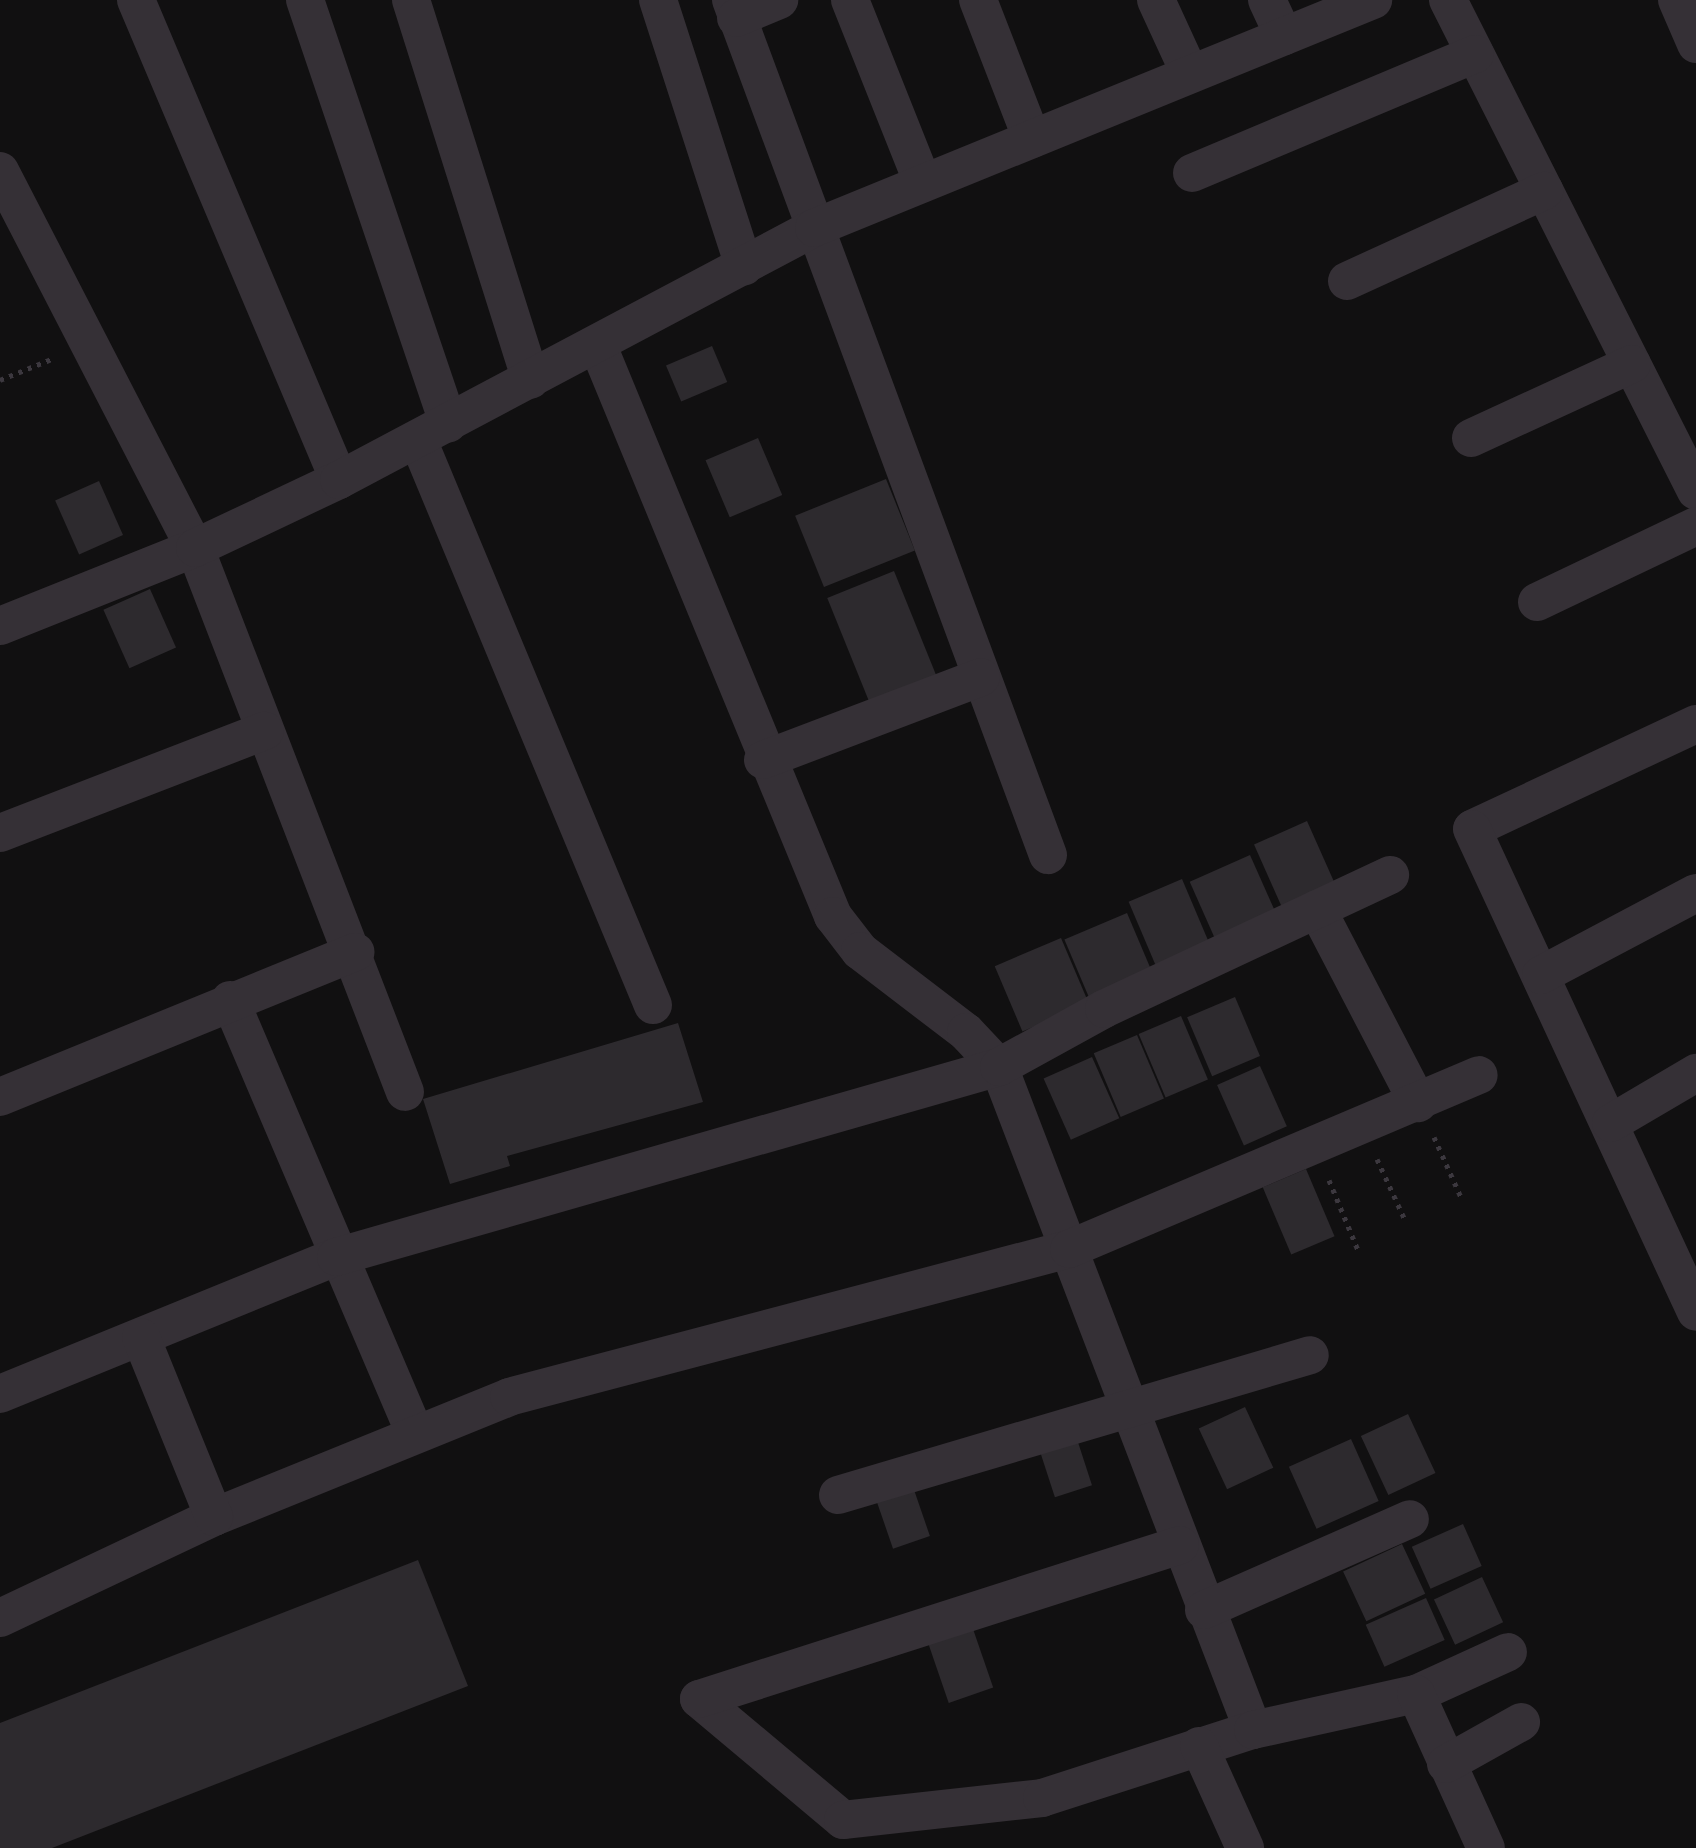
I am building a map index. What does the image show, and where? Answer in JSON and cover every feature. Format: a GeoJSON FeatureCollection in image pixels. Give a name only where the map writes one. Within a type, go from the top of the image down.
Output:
{"type":"FeatureCollection","features":[{"type":"Feature","properties":{"kind":"street"},"geometry":{"type":"LineString","coordinates":[[136,0],[339,480]]}},
{"type":"Feature","properties":{"kind":"street"},"geometry":{"type":"LineString","coordinates":[[305,0],[433,432],[653,1005]]}},
{"type":"Feature","properties":{"kind":"street"},"geometry":{"type":"LineString","coordinates":[[411,0],[531,380]]}},
{"type":"Feature","properties":{"kind":"street"},"geometry":{"type":"LineString","coordinates":[[658,0],[744,266]]}},
{"type":"Feature","properties":{"kind":"street"},"geometry":{"type":"LineString","coordinates":[[779,0],[733,9],[1048,855]]}},
{"type":"Feature","properties":{"kind":"street"},"geometry":{"type":"LineString","coordinates":[[850,0],[923,183]]}},
{"type":"Feature","properties":{"kind":"street"},"geometry":{"type":"LineString","coordinates":[[978,0],[1032,139]]}},
{"type":"Feature","properties":{"kind":"street"},"geometry":{"type":"LineString","coordinates":[[1156,0],[1190,74]]}},
{"type":"Feature","properties":{"kind":"street"},"geometry":{"type":"LineString","coordinates":[[1267,0],[1284,36]]}},
{"type":"Feature","properties":{"kind":"street"},"geometry":{"type":"LineString","coordinates":[[0,626],[195,548],[339,480],[598,346],[814,228],[1373,0]]}},
{"type":"Feature","properties":{"kind":"street"},"geometry":{"type":"LineString","coordinates":[[1448,0],[1696,491]]}},
{"type":"Feature","properties":{"kind":"street"},"geometry":{"type":"LineString","coordinates":[[1677,0],[1696,44]]}},
{"type":"Feature","properties":{"kind":"street"},"geometry":{"type":"LineString","coordinates":[[1192,173],[1475,54]]}},
{"type":"Feature","properties":{"kind":"street"},"geometry":{"type":"LineString","coordinates":[[0,171],[84,345],[195,548],[265,731],[356,952],[405,1092]]}},
{"type":"Feature","properties":{"kind":"street"},"geometry":{"type":"LineString","coordinates":[[1347,281],[1544,191]]}},
{"type":"Feature","properties":{"kind":"street"},"geometry":{"type":"LineString","coordinates":[[598,346],[763,760],[833,916],[860,951],[966,1032],[999,1067],[1204,1610],[1253,1730]]}},
{"type":"Feature","properties":{"kind":"street"},"geometry":{"type":"LineString","coordinates":[[1471,438],[1632,364]]}},
{"type":"Feature","properties":{"kind":"street"},"geometry":{"type":"LineString","coordinates":[[1537,602],[1696,526]]}},
{"type":"Feature","properties":{"kind":"street"},"geometry":{"type":"LineString","coordinates":[[763,760],[981,677]]}},
{"type":"Feature","properties":{"kind":"street"},"geometry":{"type":"LineString","coordinates":[[1696,724],[1472,829],[1611,1123],[1696,1312]]}},
{"type":"Feature","properties":{"kind":"street"},"geometry":{"type":"LineString","coordinates":[[0,833],[265,731]]}},
{"type":"Feature","properties":{"kind":"street"},"geometry":{"type":"LineString","coordinates":[[0,1394],[336,1257],[999,1067],[1390,875]]}},
{"type":"Feature","properties":{"kind":"street"},"geometry":{"type":"LineString","coordinates":[[1541,975],[1696,893]]}},
{"type":"Feature","properties":{"kind":"street"},"geometry":{"type":"LineString","coordinates":[[1317,909],[1418,1103]]}},
{"type":"Feature","properties":{"kind":"street"},"geometry":{"type":"LineString","coordinates":[[0,1097],[230,1000],[356,952]]}},
{"type":"Feature","properties":{"kind":"street"},"geometry":{"type":"LineString","coordinates":[[230,1000],[336,1257],[413,1430]]}},
{"type":"Feature","properties":{"kind":"street"},"geometry":{"type":"LineString","coordinates":[[1611,1123],[1696,1073]]}},
{"type":"Feature","properties":{"kind":"street"},"geometry":{"type":"LineString","coordinates":[[0,1618],[214,1517],[413,1430],[545,1387],[1069,1249],[1316,1150],[1479,1075]]}},
{"type":"Feature","properties":{"kind":"street"},"geometry":{"type":"LineString","coordinates":[[141,1337],[214,1517]]}},
{"type":"Feature","properties":{"kind":"street"},"geometry":{"type":"LineString","coordinates":[[838,1495],[1127,1404],[1310,1355]]}},
{"type":"Feature","properties":{"kind":"street"},"geometry":{"type":"LineString","coordinates":[[1204,1610],[1410,1519]]}},
{"type":"Feature","properties":{"kind":"street"},"geometry":{"type":"LineString","coordinates":[[1180,1545],[699,1699],[843,1820],[1042,1798],[1253,1730],[1416,1694],[1508,1652]]}},
{"type":"Feature","properties":{"kind":"street"},"geometry":{"type":"LineString","coordinates":[[1416,1694],[1486,1848]]}},
{"type":"Feature","properties":{"kind":"street"},"geometry":{"type":"LineString","coordinates":[[1446,1764],[1521,1722]]}},
{"type":"Feature","properties":{"kind":"street"},"geometry":{"type":"LineString","coordinates":[[1199,1746],[1245,1848]]}},
{"type":"Feature","properties":{"kind":"path"},"geometry":{"type":"LineString","coordinates":[[0,380],[84,345]]}},
{"type":"Feature","properties":{"kind":"path"},"geometry":{"type":"LineString","coordinates":[[1418,1103],[1461,1197]]}},
{"type":"Feature","properties":{"kind":"path"},"geometry":{"type":"LineString","coordinates":[[1363,1129],[1406,1222]]}},
{"type":"Feature","properties":{"kind":"path"},"geometry":{"type":"LineString","coordinates":[[1316,1150],[1358,1250]]}},
{"type":"Feature","properties":{"kind":"building"},"geometry":{"type":"Polygon","coordinates":[[[712,346],[727,382],[681,401],[666,366],[712,346]]]}},
{"type":"Feature","properties":{"kind":"building"},"geometry":{"type":"Polygon","coordinates":[[[758,438],[782,495],[730,517],[706,460],[758,438]]]}},
{"type":"Feature","properties":{"kind":"building"},"geometry":{"type":"Polygon","coordinates":[[[886,479],[915,550],[824,587],[795,516],[886,479]]]}},
{"type":"Feature","properties":{"kind":"building"},"geometry":{"type":"Polygon","coordinates":[[[99,481],[123,535],[79,554],[55,501],[99,481]]]}},
{"type":"Feature","properties":{"kind":"building"},"geometry":{"type":"Polygon","coordinates":[[[894,571],[936,675],[869,702],[827,598],[894,571]]]}},
{"type":"Feature","properties":{"kind":"building"},"geometry":{"type":"Polygon","coordinates":[[[150,589],[176,647],[129,668],[103,610],[150,589]]]}},
{"type":"Feature","properties":{"kind":"building"},"geometry":{"type":"Polygon","coordinates":[[[1307,821],[1335,885],[1282,909],[1254,845],[1307,821]]]}},
{"type":"Feature","properties":{"kind":"building"},"geometry":{"type":"Polygon","coordinates":[[[1250,855],[1278,918],[1218,945],[1190,882],[1250,855]]]}},
{"type":"Feature","properties":{"kind":"building"},"geometry":{"type":"Polygon","coordinates":[[[1182,879],[1212,949],[1158,972],[1129,902],[1182,879]]]}},
{"type":"Feature","properties":{"kind":"building"},"geometry":{"type":"Polygon","coordinates":[[[1127,913],[1154,977],[1091,1003],[1064,940],[1127,913]]]}},
{"type":"Feature","properties":{"kind":"building"},"geometry":{"type":"Polygon","coordinates":[[[1061,938],[1089,1003],[1022,1031],[995,966],[1061,938]]]}},
{"type":"Feature","properties":{"kind":"building"},"geometry":{"type":"Polygon","coordinates":[[[1235,997],[1260,1056],[1212,1076],[1187,1017],[1235,997]]]}},
{"type":"Feature","properties":{"kind":"building"},"geometry":{"type":"Polygon","coordinates":[[[1181,1016],[1208,1080],[1166,1097],[1139,1034],[1181,1016]]]}},
{"type":"Feature","properties":{"kind":"building"},"geometry":{"type":"Polygon","coordinates":[[[678,1023],[703,1102],[507,1156],[510,1166],[450,1184],[423,1099],[678,1023]]]}},
{"type":"Feature","properties":{"kind":"building"},"geometry":{"type":"Polygon","coordinates":[[[1137,1035],[1164,1099],[1121,1117],[1094,1053],[1137,1035]]]}},
{"type":"Feature","properties":{"kind":"building"},"geometry":{"type":"Polygon","coordinates":[[[1092,1057],[1119,1118],[1071,1140],[1044,1079],[1092,1057]]]}},
{"type":"Feature","properties":{"kind":"building"},"geometry":{"type":"Polygon","coordinates":[[[1260,1066],[1287,1126],[1244,1145],[1217,1085],[1260,1066]]]}},
{"type":"Feature","properties":{"kind":"building"},"geometry":{"type":"Polygon","coordinates":[[[1306,1169],[1335,1236],[1291,1255],[1263,1187],[1306,1169]]]}},
{"type":"Feature","properties":{"kind":"building"},"geometry":{"type":"Polygon","coordinates":[[[1245,1407],[1273,1468],[1227,1489],[1199,1429],[1245,1407]]]}},
{"type":"Feature","properties":{"kind":"building"},"geometry":{"type":"Polygon","coordinates":[[[1408,1414],[1435,1473],[1388,1495],[1361,1436],[1408,1414]]]}},
{"type":"Feature","properties":{"kind":"building"},"geometry":{"type":"Polygon","coordinates":[[[1075,1433],[1092,1485],[1055,1497],[1038,1445],[1075,1433]]]}},
{"type":"Feature","properties":{"kind":"building"},"geometry":{"type":"Polygon","coordinates":[[[1351,1439],[1379,1501],[1317,1529],[1289,1467],[1351,1439]]]}},
{"type":"Feature","properties":{"kind":"building"},"geometry":{"type":"Polygon","coordinates":[[[912,1484],[930,1536],[893,1549],[875,1497],[912,1484]]]}},
{"type":"Feature","properties":{"kind":"building"},"geometry":{"type":"Polygon","coordinates":[[[1463,1524],[1482,1566],[1431,1589],[1412,1547],[1463,1524]]]}},
{"type":"Feature","properties":{"kind":"building"},"geometry":{"type":"Polygon","coordinates":[[[1402,1544],[1425,1594],[1366,1621],[1343,1571],[1402,1544]]]}},
{"type":"Feature","properties":{"kind":"building"},"geometry":{"type":"Polygon","coordinates":[[[418,1560],[468,1686],[52,1848],[0,1848],[0,1723],[418,1560]]]}},
{"type":"Feature","properties":{"kind":"building"},"geometry":{"type":"Polygon","coordinates":[[[1482,1577],[1503,1622],[1455,1645],[1434,1599],[1482,1577]]]}},
{"type":"Feature","properties":{"kind":"building"},"geometry":{"type":"Polygon","coordinates":[[[1426,1598],[1445,1640],[1384,1667],[1366,1625],[1426,1598]]]}},
{"type":"Feature","properties":{"kind":"building"},"geometry":{"type":"Polygon","coordinates":[[[973,1629],[993,1688],[949,1703],[929,1644],[973,1629]]]}}]}
